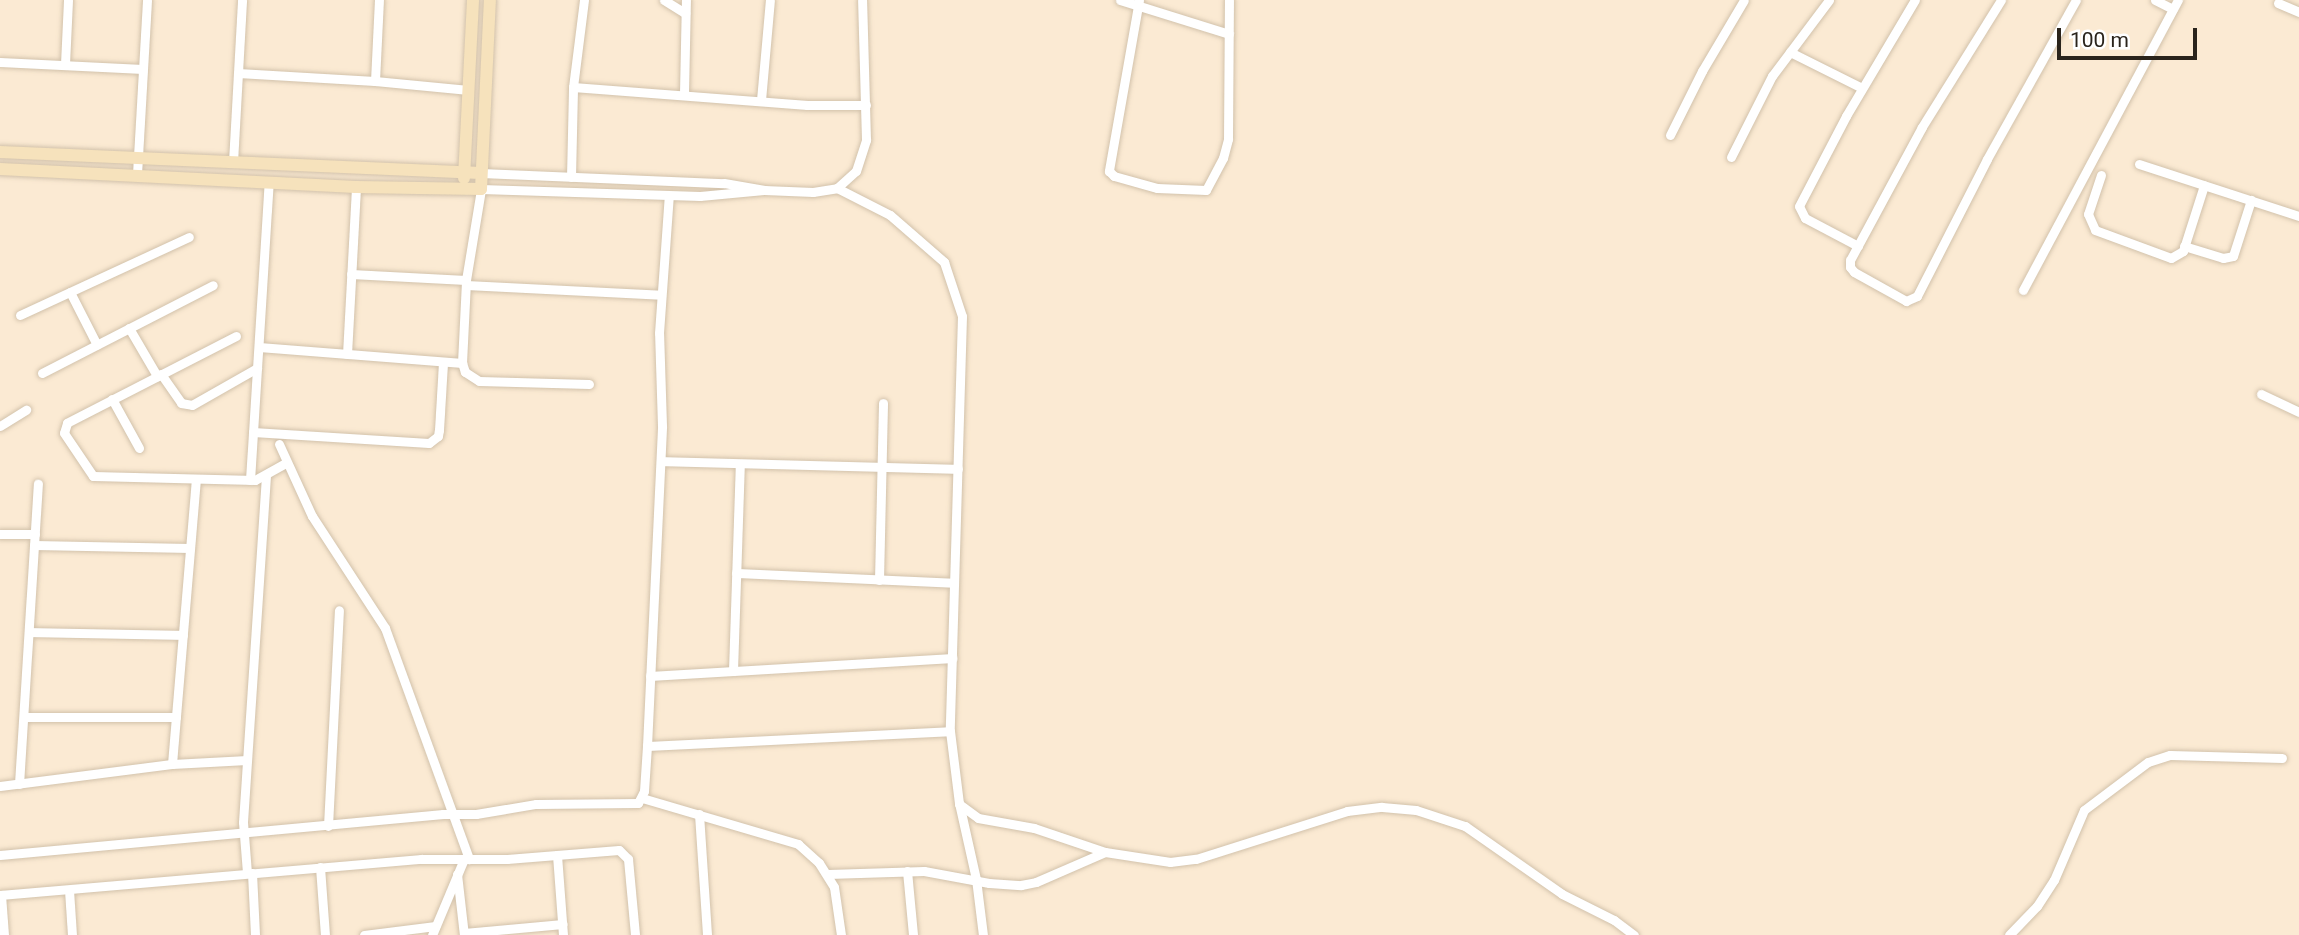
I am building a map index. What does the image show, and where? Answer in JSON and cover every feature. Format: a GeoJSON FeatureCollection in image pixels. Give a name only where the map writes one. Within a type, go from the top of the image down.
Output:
{"type":"FeatureCollection","features":[{"type":"Feature","properties":{"kind":"street"},"geometry":{"type":"LineString","coordinates":[[65,64],[68,0]]}},
{"type":"Feature","properties":{"kind":"street"},"geometry":{"type":"LineString","coordinates":[[137,174],[146,0]]}},
{"type":"Feature","properties":{"kind":"street"},"geometry":{"type":"LineString","coordinates":[[233,162],[242,0]]}},
{"type":"Feature","properties":{"kind":"street"},"geometry":{"type":"LineString","coordinates":[[375,81],[379,0]]}},
{"type":"Feature","properties":{"kind":"street"},"geometry":{"type":"LineString","coordinates":[[464,188],[473,0]]}},
{"type":"Feature","properties":{"kind":"street"},"geometry":{"type":"LineString","coordinates":[[490,0],[481,189],[466,283],[462,363],[471,378],[479,381],[589,384]]}},
{"type":"Feature","properties":{"kind":"street"},"geometry":{"type":"LineString","coordinates":[[571,177],[573,87],[583,0]]}},
{"type":"Feature","properties":{"kind":"street"},"geometry":{"type":"LineString","coordinates":[[664,0],[685,13]]}},
{"type":"Feature","properties":{"kind":"street"},"geometry":{"type":"LineString","coordinates":[[684,93],[686,0]]}},
{"type":"Feature","properties":{"kind":"street"},"geometry":{"type":"LineString","coordinates":[[761,100],[770,0]]}},
{"type":"Feature","properties":{"kind":"street"},"geometry":{"type":"LineString","coordinates":[[0,152],[724,183],[764,190],[813,192],[837,188],[856,172],[864,157],[866,105],[862,0]]}},
{"type":"Feature","properties":{"kind":"street"},"geometry":{"type":"LineString","coordinates":[[1120,0],[1139,3],[1229,34]]}},
{"type":"Feature","properties":{"kind":"street"},"geometry":{"type":"LineString","coordinates":[[1139,3],[1108,168],[1114,176],[1157,188],[1206,190],[1223,159],[1228,139],[1229,0]]}},
{"type":"Feature","properties":{"kind":"street"},"geometry":{"type":"LineString","coordinates":[[1670,135],[1702,71],[1744,0]]}},
{"type":"Feature","properties":{"kind":"street"},"geometry":{"type":"LineString","coordinates":[[1731,157],[1756,104],[1829,0]]}},
{"type":"Feature","properties":{"kind":"street"},"geometry":{"type":"LineString","coordinates":[[1858,246],[1805,218],[1800,206],[1862,88],[1915,0]]}},
{"type":"Feature","properties":{"kind":"street"},"geometry":{"type":"LineString","coordinates":[[2001,0],[1922,127],[1850,260],[1852,270],[1903,299],[1911,301],[1917,296],[1993,148],[2076,0]]}},
{"type":"Feature","properties":{"kind":"street"},"geometry":{"type":"LineString","coordinates":[[2155,0],[2173,9]]}},
{"type":"Feature","properties":{"kind":"street"},"geometry":{"type":"LineString","coordinates":[[2023,290],[2178,0]]}},
{"type":"Feature","properties":{"kind":"street"},"geometry":{"type":"LineString","coordinates":[[2278,3],[2299,12]]}},
{"type":"Feature","properties":{"kind":"street"},"geometry":{"type":"LineString","coordinates":[[1790,52],[1862,88]]}},
{"type":"Feature","properties":{"kind":"street"},"geometry":{"type":"LineString","coordinates":[[0,62],[143,69]]}},
{"type":"Feature","properties":{"kind":"street"},"geometry":{"type":"LineString","coordinates":[[238,73],[469,90]]}},
{"type":"Feature","properties":{"kind":"street"},"geometry":{"type":"LineString","coordinates":[[573,87],[866,105]]}},
{"type":"Feature","properties":{"kind":"street"},"geometry":{"type":"LineString","coordinates":[[2139,164],[2299,216]]}},
{"type":"Feature","properties":{"kind":"street"},"geometry":{"type":"LineString","coordinates":[[0,169],[356,187],[716,196],[764,190]]}},
{"type":"Feature","properties":{"kind":"street"},"geometry":{"type":"LineString","coordinates":[[2101,175],[2088,214],[2095,230],[2171,258],[2180,255],[2204,185]]}},
{"type":"Feature","properties":{"kind":"street"},"geometry":{"type":"LineString","coordinates":[[250,480],[269,182]]}},
{"type":"Feature","properties":{"kind":"street"},"geometry":{"type":"LineString","coordinates":[[347,354],[356,187]]}},
{"type":"Feature","properties":{"kind":"street"},"geometry":{"type":"LineString","coordinates":[[837,188],[890,215],[937,255],[949,271],[961,306],[963,327],[950,731],[959,803],[976,879],[983,935]]}},
{"type":"Feature","properties":{"kind":"street"},"geometry":{"type":"LineString","coordinates":[[642,798],[661,461],[661,295],[668,195]]}},
{"type":"Feature","properties":{"kind":"street"},"geometry":{"type":"LineString","coordinates":[[2184,246],[2223,258],[2233,256],[2251,200]]}},
{"type":"Feature","properties":{"kind":"street"},"geometry":{"type":"LineString","coordinates":[[20,315],[189,237]]}},
{"type":"Feature","properties":{"kind":"street"},"geometry":{"type":"LineString","coordinates":[[351,274],[661,295]]}},
{"type":"Feature","properties":{"kind":"street"},"geometry":{"type":"LineString","coordinates":[[42,373],[213,285]]}},
{"type":"Feature","properties":{"kind":"street"},"geometry":{"type":"LineString","coordinates":[[70,292],[97,345]]}},
{"type":"Feature","properties":{"kind":"street"},"geometry":{"type":"LineString","coordinates":[[129,328],[159,375],[181,403],[192,405],[257,368]]}},
{"type":"Feature","properties":{"kind":"street"},"geometry":{"type":"LineString","coordinates":[[236,336],[65,425],[64,433],[89,474],[250,480],[266,477],[286,463]]}},
{"type":"Feature","properties":{"kind":"street"},"geometry":{"type":"LineString","coordinates":[[259,347],[462,363]]}},
{"type":"Feature","properties":{"kind":"street"},"geometry":{"type":"LineString","coordinates":[[253,432],[429,443],[438,436],[443,362]]}},
{"type":"Feature","properties":{"kind":"street"},"geometry":{"type":"LineString","coordinates":[[2262,394],[2299,412]]}},
{"type":"Feature","properties":{"kind":"street"},"geometry":{"type":"LineString","coordinates":[[112,400],[139,448]]}},
{"type":"Feature","properties":{"kind":"street"},"geometry":{"type":"LineString","coordinates":[[879,580],[883,403]]}},
{"type":"Feature","properties":{"kind":"street"},"geometry":{"type":"LineString","coordinates":[[0,426],[26,410]]}},
{"type":"Feature","properties":{"kind":"street"},"geometry":{"type":"LineString","coordinates":[[279,444],[312,516],[385,628],[414,714],[454,814],[467,859],[457,874],[433,930],[364,935]]}},
{"type":"Feature","properties":{"kind":"street"},"geometry":{"type":"LineString","coordinates":[[661,461],[958,469]]}},
{"type":"Feature","properties":{"kind":"street"},"geometry":{"type":"LineString","coordinates":[[733,671],[740,464]]}},
{"type":"Feature","properties":{"kind":"street"},"geometry":{"type":"LineString","coordinates":[[255,935],[250,873],[243,832],[266,477]]}},
{"type":"Feature","properties":{"kind":"street"},"geometry":{"type":"LineString","coordinates":[[173,764],[196,480]]}},
{"type":"Feature","properties":{"kind":"street"},"geometry":{"type":"LineString","coordinates":[[19,784],[38,485]]}},
{"type":"Feature","properties":{"kind":"street"},"geometry":{"type":"LineString","coordinates":[[0,534],[35,534]]}},
{"type":"Feature","properties":{"kind":"street"},"geometry":{"type":"LineString","coordinates":[[34,545],[190,548]]}},
{"type":"Feature","properties":{"kind":"street"},"geometry":{"type":"LineString","coordinates":[[736,573],[954,583]]}},
{"type":"Feature","properties":{"kind":"street"},"geometry":{"type":"LineString","coordinates":[[328,826],[339,610]]}},
{"type":"Feature","properties":{"kind":"street"},"geometry":{"type":"LineString","coordinates":[[30,632],[183,635]]}},
{"type":"Feature","properties":{"kind":"street"},"geometry":{"type":"LineString","coordinates":[[650,676],[952,658]]}},
{"type":"Feature","properties":{"kind":"street"},"geometry":{"type":"LineString","coordinates":[[24,717],[176,717]]}},
{"type":"Feature","properties":{"kind":"street"},"geometry":{"type":"LineString","coordinates":[[647,746],[950,731]]}},
{"type":"Feature","properties":{"kind":"street"},"geometry":{"type":"LineString","coordinates":[[2009,935],[2032,912],[2054,880],[2084,810],[2148,762],[2170,755],[2282,758]]}},
{"type":"Feature","properties":{"kind":"street"},"geometry":{"type":"LineString","coordinates":[[0,786],[173,764],[247,760]]}},
{"type":"Feature","properties":{"kind":"street"},"geometry":{"type":"LineString","coordinates":[[0,855],[488,813],[536,804],[631,804],[642,798],[791,841],[809,853],[828,874],[838,901],[841,935]]}},
{"type":"Feature","properties":{"kind":"street"},"geometry":{"type":"LineString","coordinates":[[959,803],[978,818],[1024,825],[1105,852],[1157,861],[1183,861],[1348,811],[1382,807],[1416,810],[1465,827],[1562,894],[1614,920],[1634,935]]}},
{"type":"Feature","properties":{"kind":"street"},"geometry":{"type":"LineString","coordinates":[[699,814],[706,935]]}},
{"type":"Feature","properties":{"kind":"street"},"geometry":{"type":"LineString","coordinates":[[4,935],[1,895],[320,867],[612,850],[624,853],[628,859],[635,935]]}},
{"type":"Feature","properties":{"kind":"street"},"geometry":{"type":"LineString","coordinates":[[828,874],[941,872],[1005,885],[1036,882],[1105,852]]}},
{"type":"Feature","properties":{"kind":"street"},"geometry":{"type":"LineString","coordinates":[[557,855],[564,935]]}},
{"type":"Feature","properties":{"kind":"street"},"geometry":{"type":"LineString","coordinates":[[320,867],[325,935]]}},
{"type":"Feature","properties":{"kind":"street"},"geometry":{"type":"LineString","coordinates":[[907,871],[914,935]]}},
{"type":"Feature","properties":{"kind":"street"},"geometry":{"type":"LineString","coordinates":[[457,874],[464,934],[563,924]]}},
{"type":"Feature","properties":{"kind":"street"},"geometry":{"type":"LineString","coordinates":[[69,890],[72,935]]}}]}
